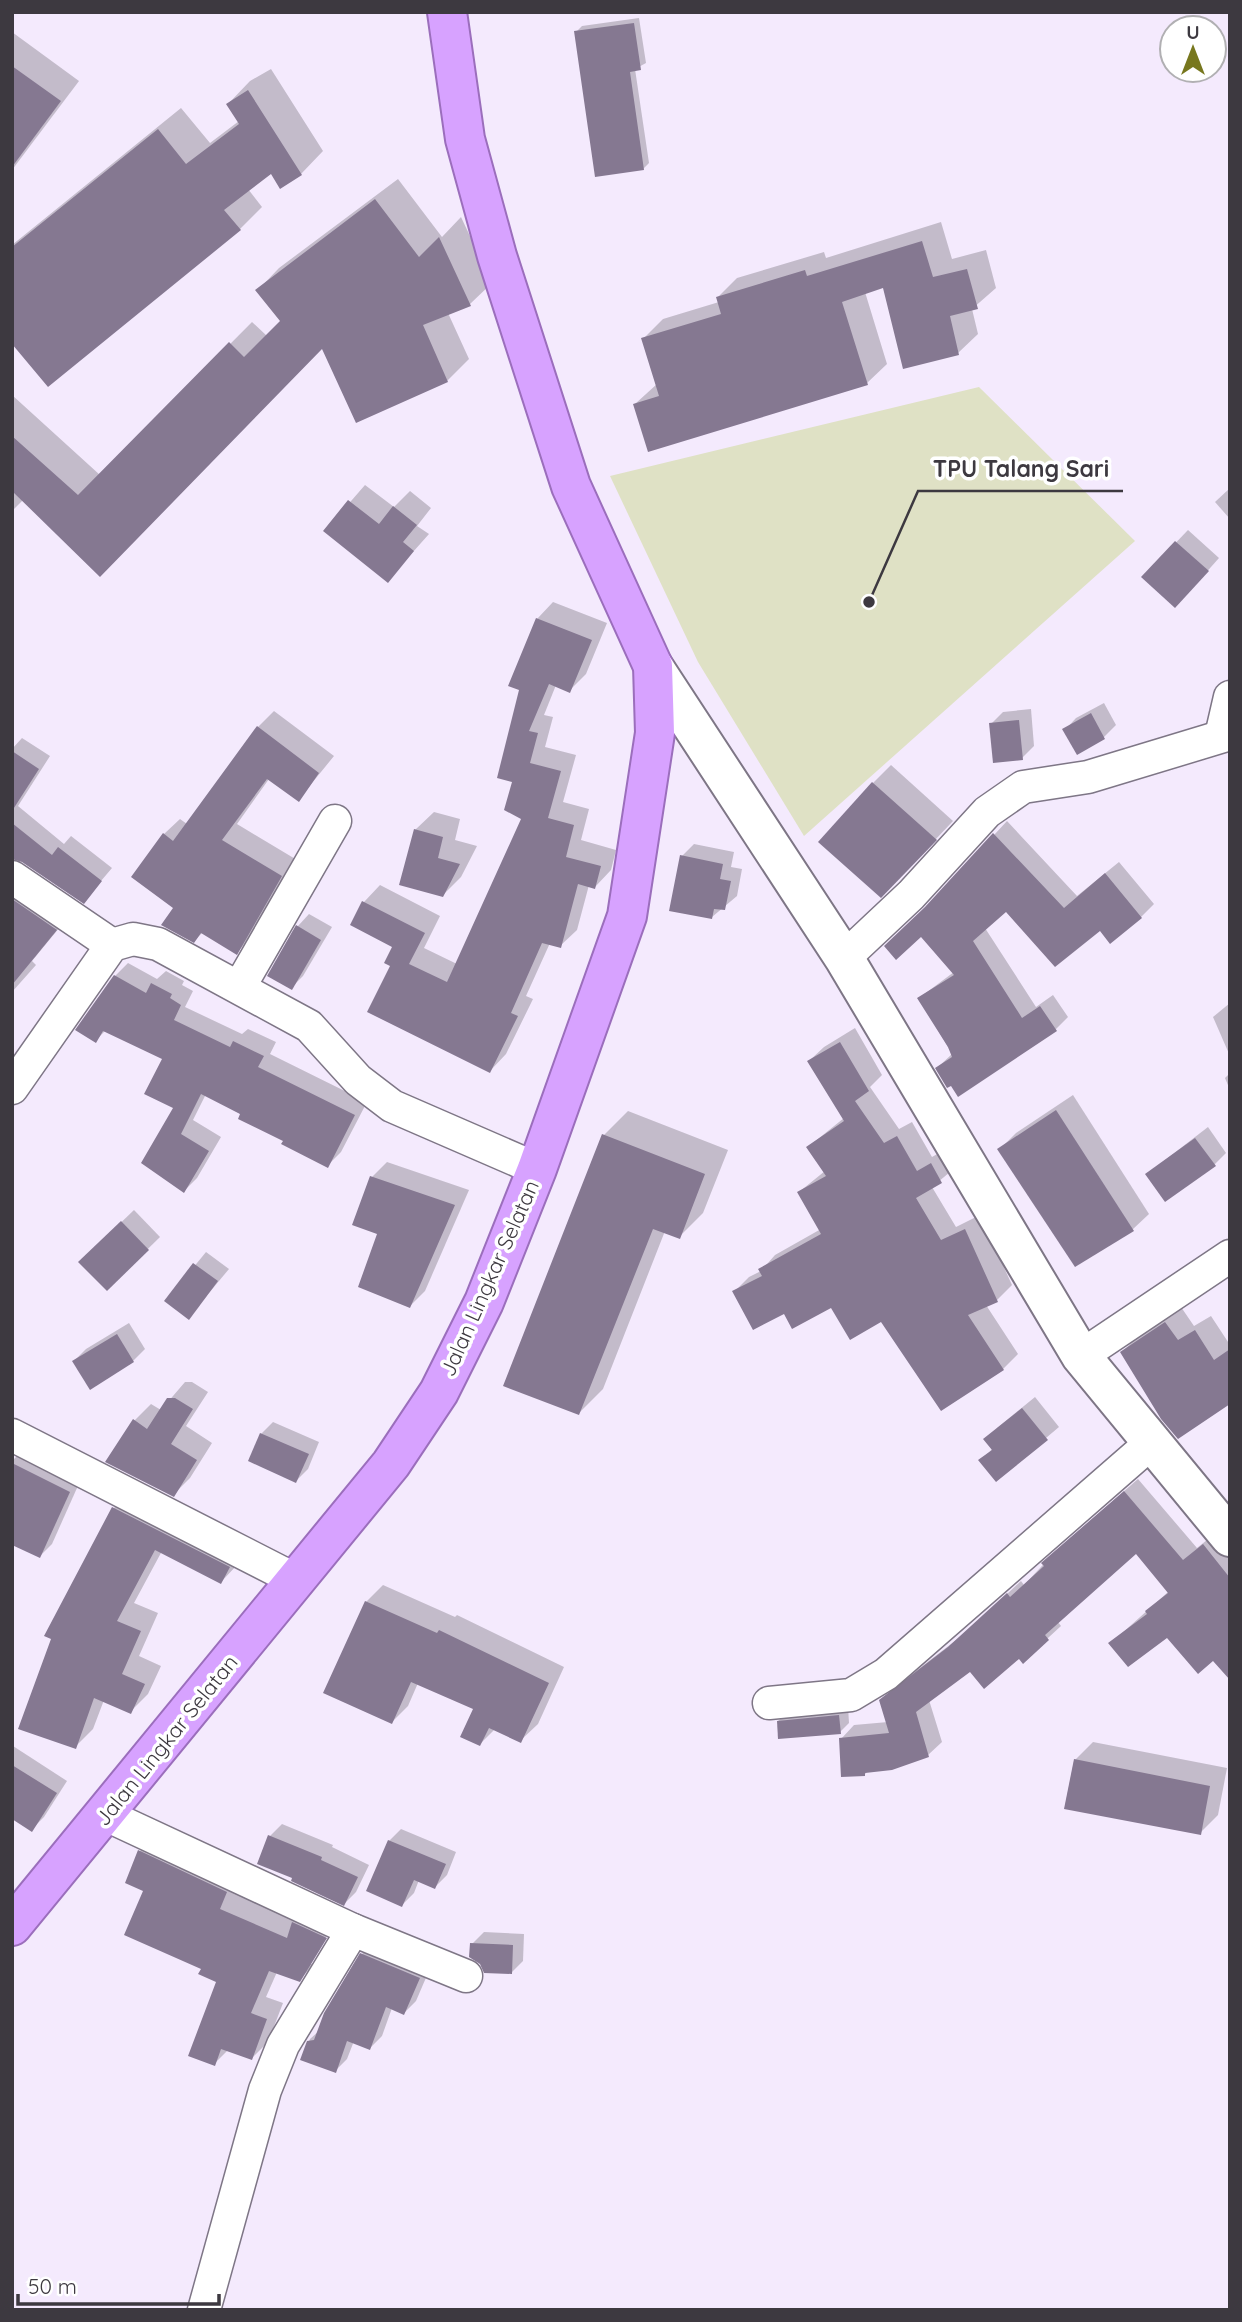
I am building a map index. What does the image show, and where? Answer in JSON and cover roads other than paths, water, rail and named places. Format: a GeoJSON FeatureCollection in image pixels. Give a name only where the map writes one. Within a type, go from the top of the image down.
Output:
{"type":"FeatureCollection","features":[{"type":"Feature","properties":{"kind":"highway"},"geometry":{"type":"LineString","coordinates":[[447,12],[465,139],[530,366],[571,486],[653,666]]}},
{"type":"Feature","properties":{"kind":"highway","name":"Jalan Lingkar Selatan"},"geometry":{"type":"LineString","coordinates":[[12,1926],[106,1815],[391,1464],[439,1392],[484,1302],[537,1169],[627,916],[642,834],[655,733],[653,666]]}},
{"type":"Feature","properties":{"kind":"street"},"geometry":{"type":"LineString","coordinates":[[653,666],[844,958],[1081,1356],[1230,1537]]}},
{"type":"Feature","properties":{"kind":"street"},"geometry":{"type":"LineString","coordinates":[[844,958],[911,895],[987,813],[1023,787],[1088,777],[1225,735],[1230,697]]}},
{"type":"Feature","properties":{"kind":"street"},"geometry":{"type":"LineString","coordinates":[[240,986],[335,821]]}},
{"type":"Feature","properties":{"kind":"street"},"geometry":{"type":"LineString","coordinates":[[12,877],[112,946]]}},
{"type":"Feature","properties":{"kind":"street"},"geometry":{"type":"LineString","coordinates":[[12,1088],[112,946],[133,939],[158,944],[240,986],[309,1026],[358,1080],[391,1106],[537,1169]]}},
{"type":"Feature","properties":{"kind":"street"},"geometry":{"type":"LineString","coordinates":[[1081,1356],[1230,1256]]}},
{"type":"Feature","properties":{"kind":"street"},"geometry":{"type":"LineString","coordinates":[[12,1436],[296,1580]]}},
{"type":"Feature","properties":{"kind":"street"},"geometry":{"type":"LineString","coordinates":[[769,1703],[850,1695],[886,1674],[1152,1443]]}},
{"type":"Feature","properties":{"kind":"street"},"geometry":{"type":"LineString","coordinates":[[106,1815],[353,1930],[466,1976]]}},
{"type":"Feature","properties":{"kind":"street"},"geometry":{"type":"LineString","coordinates":[[204,2310],[265,2090],[283,2045],[353,1930]]}},
{"type":"Feature","properties":{"kind":"place","name":"TPU Talang Sari"},"geometry":{"type":"Point","coordinates":[869,602]}}]}
